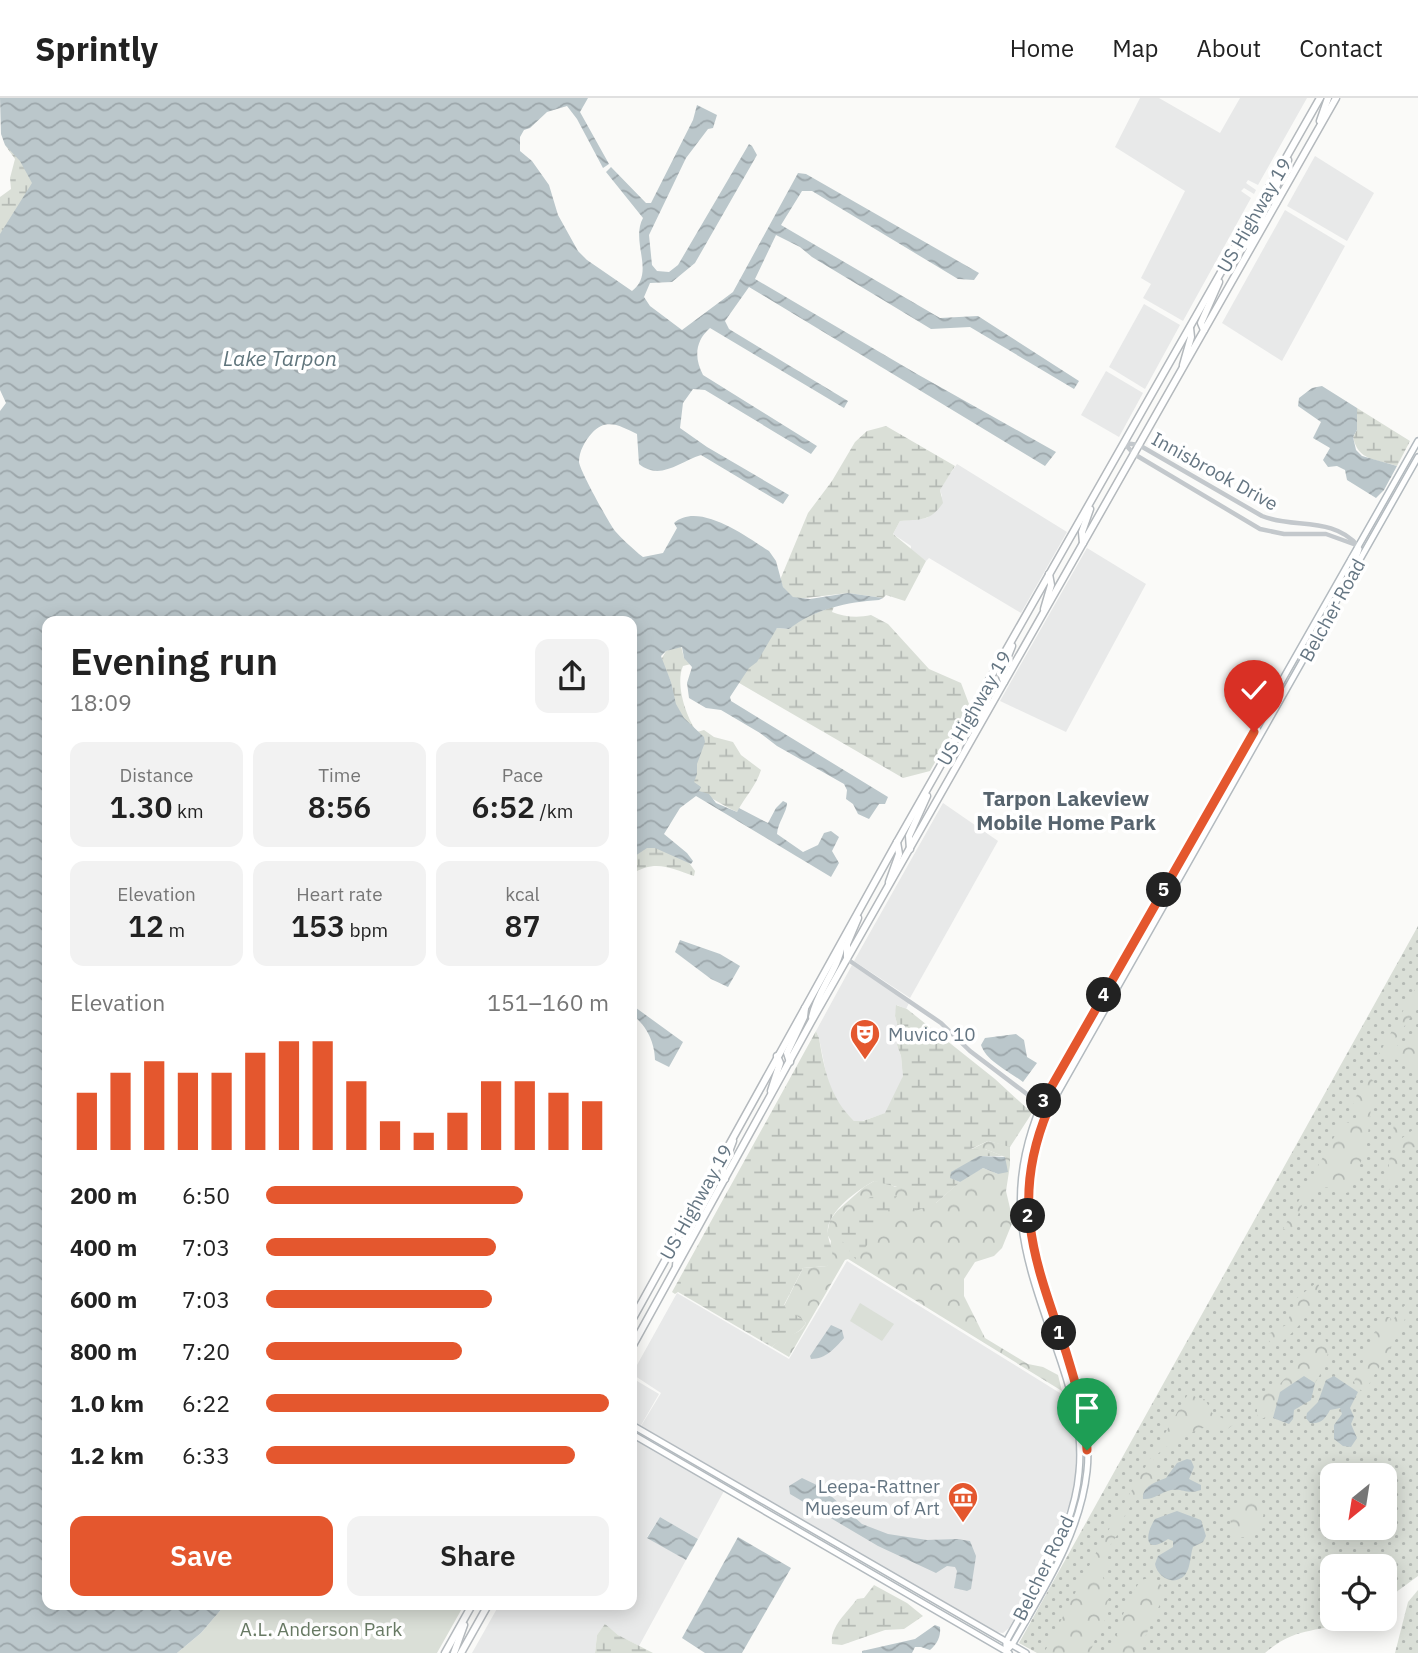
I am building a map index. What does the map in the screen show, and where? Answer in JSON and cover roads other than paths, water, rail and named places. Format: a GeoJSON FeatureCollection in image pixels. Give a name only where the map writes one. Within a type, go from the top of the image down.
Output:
{"type":"FeatureCollection","features":[{"type":"Feature","properties":{"kind":"highway","name":"US Highway 19"},"geometry":{"type":"LineString","coordinates":[[637,1311],[897,842],[1320,98]]}},
{"type":"Feature","properties":{"kind":"highway"},"geometry":{"type":"LineString","coordinates":[[1318,130],[1328,98]]}},
{"type":"Feature","properties":{"kind":"highway","name":"US Highway 19"},"geometry":{"type":"LineString","coordinates":[[637,1339],[811,1022],[1336,98]]}},
{"type":"Feature","properties":{"kind":"highway"},"geometry":{"type":"LineString","coordinates":[[1276,203],[1274,192],[1295,142]]}},
{"type":"Feature","properties":{"kind":"highway"},"geometry":{"type":"LineString","coordinates":[[1245,258],[1267,205],[1266,193]]}},
{"type":"Feature","properties":{"kind":"highway"},"geometry":{"type":"LineString","coordinates":[[1204,330],[1201,323],[1212,302],[1224,267]]}},
{"type":"Feature","properties":{"kind":"highway"},"geometry":{"type":"LineString","coordinates":[[1182,370],[1191,337],[1190,328]]}},
{"type":"Feature","properties":{"kind":"highway"},"geometry":{"type":"LineString","coordinates":[[1066,545],[1085,538],[1092,500]]}},
{"type":"Feature","properties":{"kind":"highway"},"geometry":{"type":"LineString","coordinates":[[1043,615],[1051,586],[1049,574]]}},
{"type":"Feature","properties":{"kind":"highway"},"geometry":{"type":"LineString","coordinates":[[1004,682],[1001,673],[1015,634]]}},
{"type":"Feature","properties":{"kind":"highway"},"geometry":{"type":"LineString","coordinates":[[969,745],[979,714],[990,694],[989,680]]}},
{"type":"Feature","properties":{"kind":"highway"},"geometry":{"type":"LineString","coordinates":[[910,849],[909,836],[921,814],[934,778]]}},
{"type":"Feature","properties":{"kind":"highway"},"geometry":{"type":"LineString","coordinates":[[886,890],[899,854],[897,842]]}},
{"type":"Feature","properties":{"kind":"highway"},"geometry":{"type":"LineString","coordinates":[[847,959],[847,944],[861,906]]}},
{"type":"Feature","properties":{"kind":"highway"},"geometry":{"type":"LineString","coordinates":[[811,1022],[813,1008],[840,955],[843,938]]}},
{"type":"Feature","properties":{"kind":"highway"},"geometry":{"type":"LineString","coordinates":[[790,1062],[787,1053],[804,1017],[805,1006]]}},
{"type":"Feature","properties":{"kind":"highway"},"geometry":{"type":"LineString","coordinates":[[767,1103],[779,1069],[778,1056]]}},
{"type":"Feature","properties":{"kind":"highway"},"geometry":{"type":"LineString","coordinates":[[725,1179],[723,1168],[737,1129]]}},
{"type":"Feature","properties":{"kind":"highway"},"geometry":{"type":"LineString","coordinates":[[676,1268],[677,1254],[712,1189],[710,1177]]}},
{"type":"Feature","properties":{"kind":"highway"},"geometry":{"type":"LineString","coordinates":[[445,1653],[469,1610]]}},
{"type":"Feature","properties":{"kind":"highway"},"geometry":{"type":"LineString","coordinates":[[461,1653],[485,1610]]}},
{"type":"Feature","properties":{"kind":"highway"},"geometry":{"type":"LineString","coordinates":[[454,1653],[467,1614]]}},
{"type":"Feature","properties":{"kind":"main road","name":"Belcher Road"},"geometry":{"type":"LineString","coordinates":[[1006,1652],[1063,1534],[1073,1505],[1079,1472],[1080,1436],[1074,1402],[1030,1268],[1021,1231],[1019,1199],[1022,1163],[1041,1105],[1418,441]]}},
{"type":"Feature","properties":{"kind":"main road","name":"Belcher Road"},"geometry":{"type":"LineString","coordinates":[[1009,1644],[1068,1542],[1078,1516],[1087,1468],[1086,1425],[1080,1395],[1036,1263],[1028,1220],[1032,1159],[1048,1110],[1418,457]]}},
{"type":"Feature","properties":{"kind":"main road"},"geometry":{"type":"LineString","coordinates":[[1366,549],[1365,540],[1375,518]]}},
{"type":"Feature","properties":{"kind":"main road"},"geometry":{"type":"LineString","coordinates":[[1350,578],[1359,546]]}},
{"type":"Feature","properties":{"kind":"main road"},"geometry":{"type":"LineString","coordinates":[[637,1428],[1026,1653]]}},
{"type":"Feature","properties":{"kind":"main road"},"geometry":{"type":"LineString","coordinates":[[637,1437],[1006,1652]]}},
{"type":"Feature","properties":{"kind":"street","name":"Innisbrook Drive"},"geometry":{"type":"LineString","coordinates":[[1124,443],[1139,445],[1262,516],[1281,523],[1312,523],[1332,528],[1359,546]]}},
{"type":"Feature","properties":{"kind":"street","name":"Innisbrook Drive"},"geometry":{"type":"LineString","coordinates":[[1124,443],[1134,454],[1260,528],[1284,534],[1326,534],[1359,546]]}},
{"type":"Feature","properties":{"kind":"street"},"geometry":{"type":"LineString","coordinates":[[847,959],[941,1023],[970,1051],[1048,1110]]}},
{"type":"Feature","properties":{"kind":"water","name":"Lake Tarpon"},"geometry":{"type":"Polygon","coordinates":[[[0,98],[588,98],[580,112],[609,164],[603,168],[577,119],[567,106],[547,112],[530,128],[524,130],[520,137],[520,151],[532,161],[549,185],[558,215],[578,251],[632,291],[639,284],[642,275],[639,237],[643,218],[606,172],[611,167],[646,203],[651,203],[693,120],[697,105],[717,115],[713,128],[708,129],[686,158],[649,235],[652,265],[657,271],[669,272],[678,265],[749,144],[757,155],[695,263],[672,282],[650,283],[644,297],[650,306],[682,330],[733,292],[798,173],[806,174],[979,273],[974,280],[958,279],[812,191],[802,191],[781,225],[940,318],[978,316],[1079,381],[1074,389],[970,327],[931,329],[812,257],[800,247],[776,235],[755,279],[1056,452],[1045,466],[749,287],[725,321],[729,329],[848,401],[844,408],[710,328],[701,338],[697,356],[703,375],[817,446],[811,454],[705,390],[693,389],[683,403],[680,428],[789,495],[783,504],[701,455],[670,468],[654,471],[647,469],[639,464],[637,434],[614,424],[597,428],[583,446],[579,462],[595,497],[615,531],[643,557],[663,553],[677,528],[674,523],[684,517],[709,518],[748,537],[769,551],[776,561],[783,587],[793,597],[810,599],[848,593],[883,598],[832,608],[810,616],[789,629],[777,628],[757,662],[749,668],[730,697],[731,701],[888,797],[885,804],[879,804],[869,819],[858,814],[853,804],[846,799],[847,790],[844,784],[721,710],[706,708],[689,698],[687,683],[692,667],[684,658],[682,647],[666,651],[661,656],[676,704],[684,718],[704,737],[694,782],[701,787],[699,791],[709,794],[716,803],[737,812],[739,808],[768,823],[776,808],[783,801],[787,803],[777,834],[803,852],[818,845],[824,833],[831,831],[839,837],[832,851],[839,863],[831,877],[696,796],[680,808],[664,834],[687,853],[693,861],[691,864],[655,848],[647,848],[637,855],[637,616],[42,616],[42,1610],[221,1610],[201,1633],[177,1653],[0,1653],[0,411],[6,403],[0,390],[0,234],[32,183],[20,161],[5,145],[1,134],[0,98]]]}},
{"type":"Feature","properties":{"kind":"water"},"geometry":{"type":"Polygon","coordinates":[[[1322,386],[1357,408],[1357,430],[1353,437],[1356,450],[1362,456],[1397,466],[1384,490],[1376,498],[1347,480],[1345,470],[1337,466],[1328,467],[1323,460],[1330,448],[1313,438],[1321,422],[1298,406],[1299,398],[1312,388],[1322,386]]]}},
{"type":"Feature","properties":{"kind":"water"},"geometry":{"type":"Polygon","coordinates":[[[680,940],[720,954],[740,966],[728,987],[711,979],[675,952],[680,940]]]}},
{"type":"Feature","properties":{"kind":"water"},"geometry":{"type":"Polygon","coordinates":[[[637,1009],[683,1042],[669,1067],[655,1060],[651,1041],[637,1019],[637,1009]]]}},
{"type":"Feature","properties":{"kind":"water"},"geometry":{"type":"Polygon","coordinates":[[[1016,1034],[1024,1040],[1027,1057],[1037,1063],[1023,1082],[993,1061],[981,1045],[985,1038],[1016,1034]]]}},
{"type":"Feature","properties":{"kind":"water"},"geometry":{"type":"Polygon","coordinates":[[[979,1156],[1005,1157],[1008,1172],[998,1174],[983,1168],[960,1182],[950,1178],[951,1172],[979,1156]]]}},
{"type":"Feature","properties":{"kind":"water"},"geometry":{"type":"Polygon","coordinates":[[[831,1325],[842,1330],[844,1338],[826,1355],[811,1359],[810,1356],[831,1325]]]}},
{"type":"Feature","properties":{"kind":"water"},"geometry":{"type":"Polygon","coordinates":[[[1304,1376],[1315,1383],[1311,1400],[1294,1410],[1289,1424],[1273,1418],[1280,1392],[1304,1376]]]}},
{"type":"Feature","properties":{"kind":"water"},"geometry":{"type":"Polygon","coordinates":[[[1334,1376],[1358,1392],[1350,1408],[1354,1417],[1351,1424],[1357,1438],[1351,1447],[1343,1446],[1334,1439],[1334,1425],[1342,1414],[1340,1408],[1330,1410],[1317,1423],[1310,1423],[1306,1418],[1307,1413],[1318,1402],[1326,1380],[1334,1376]]]}},
{"type":"Feature","properties":{"kind":"water"},"geometry":{"type":"Polygon","coordinates":[[[1191,1460],[1194,1467],[1189,1479],[1201,1485],[1201,1490],[1171,1490],[1143,1499],[1147,1488],[1166,1478],[1177,1463],[1191,1460]]]}},
{"type":"Feature","properties":{"kind":"water"},"geometry":{"type":"Polygon","coordinates":[[[802,1478],[821,1487],[862,1524],[888,1534],[927,1540],[970,1541],[976,1556],[971,1589],[967,1591],[954,1588],[957,1571],[955,1567],[947,1566],[936,1573],[878,1546],[790,1494],[789,1486],[802,1478]]]}},
{"type":"Feature","properties":{"kind":"water"},"geometry":{"type":"Polygon","coordinates":[[[1177,1511],[1201,1520],[1206,1536],[1203,1542],[1193,1547],[1185,1575],[1181,1579],[1171,1580],[1159,1573],[1155,1564],[1158,1556],[1173,1547],[1173,1541],[1168,1539],[1155,1545],[1151,1544],[1148,1537],[1155,1519],[1177,1511]]]}},
{"type":"Feature","properties":{"kind":"water"},"geometry":{"type":"Polygon","coordinates":[[[660,1517],[698,1539],[686,1560],[647,1538],[660,1517]]]}},
{"type":"Feature","properties":{"kind":"water"},"geometry":{"type":"Polygon","coordinates":[[[738,1537],[791,1568],[742,1653],[705,1653],[682,1638],[738,1537]]]}},
{"type":"Feature","properties":{"kind":"water"},"geometry":{"type":"Polygon","coordinates":[[[935,1625],[940,1627],[940,1634],[937,1643],[930,1650],[915,1647],[912,1653],[862,1653],[915,1639],[935,1625]]]}},
{"type":"Feature","properties":{"kind":"place","name":"Muvico 10"},"geometry":{"type":"Point","coordinates":[865,1061]}},
{"type":"Feature","properties":{"kind":"place","name":"Leepa-Rattner Mueseum of Art"},"geometry":{"type":"Point","coordinates":[963,1524]}},
{"type":"Feature","properties":{"kind":"district","name":"Tarpon Lakeview Mobile Home Park"},"geometry":{"type":"Point","coordinates":[1066,811]}},
{"type":"Feature","properties":{"kind":"park label","name":"A.L. Anderson Park"},"geometry":{"type":"Point","coordinates":[321,1629]}}]}
